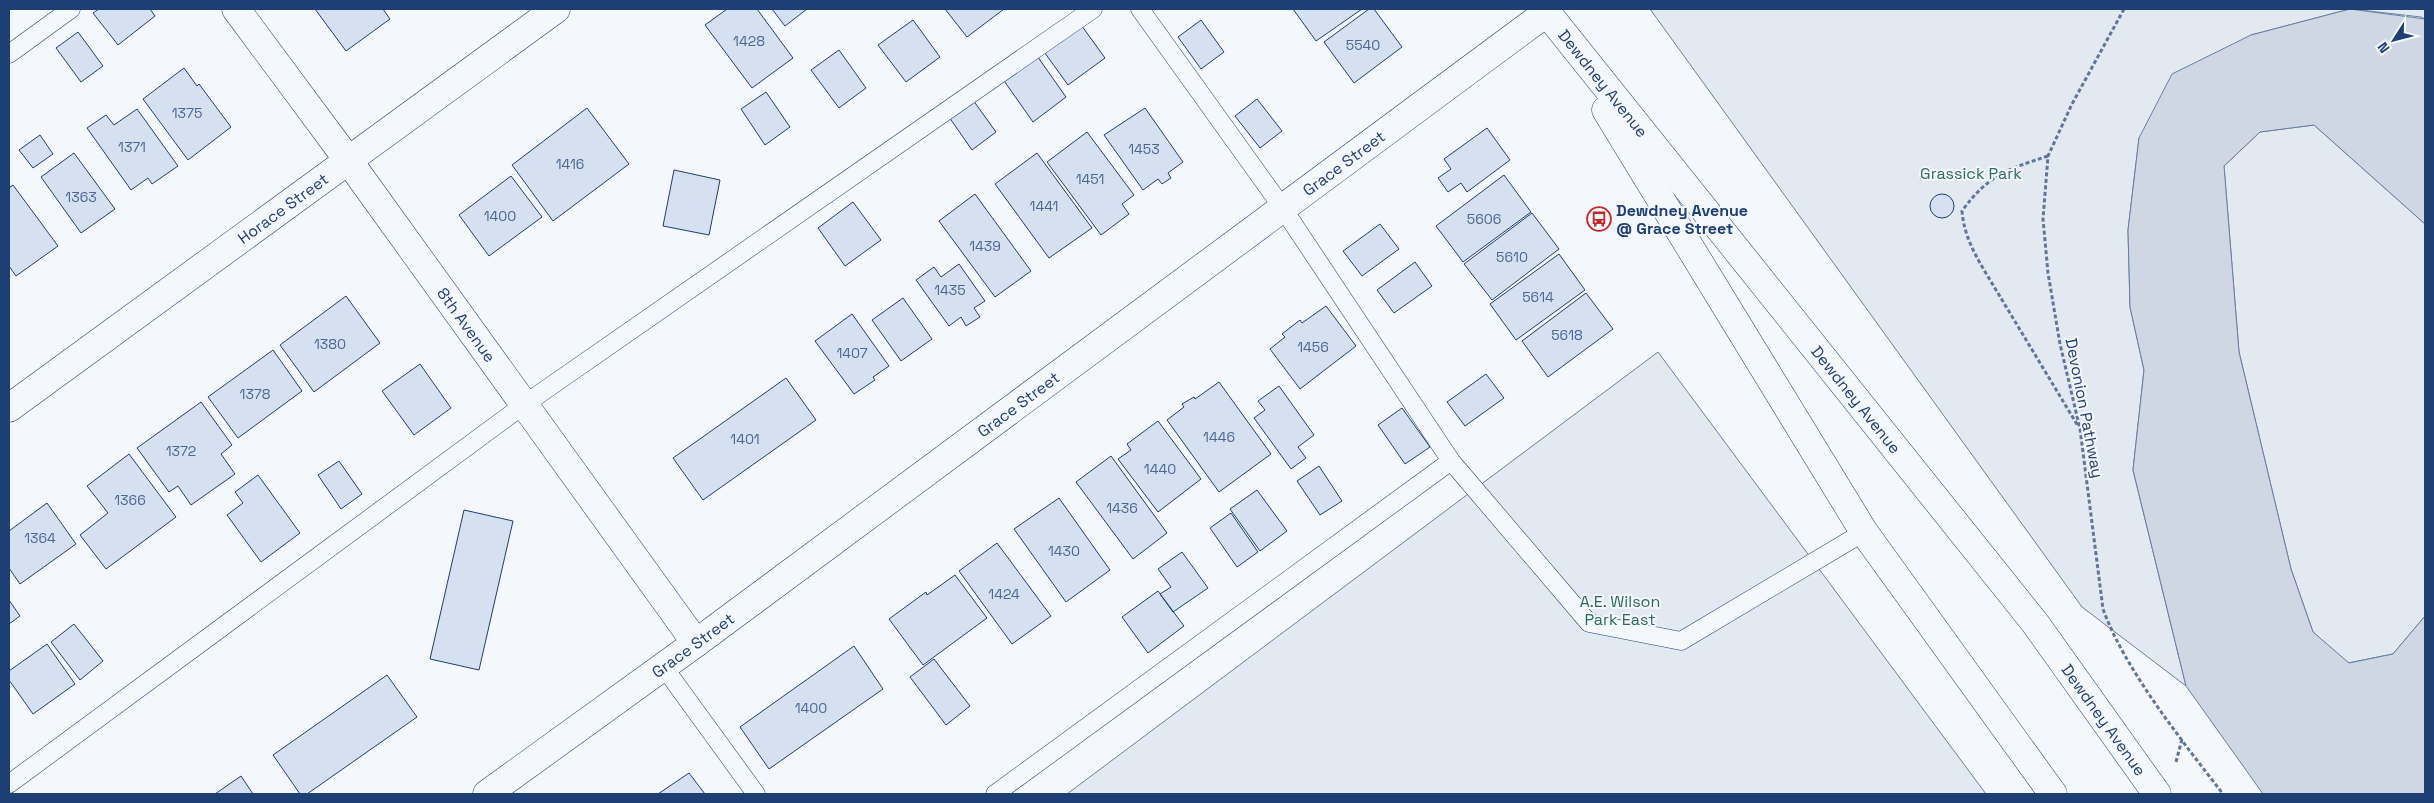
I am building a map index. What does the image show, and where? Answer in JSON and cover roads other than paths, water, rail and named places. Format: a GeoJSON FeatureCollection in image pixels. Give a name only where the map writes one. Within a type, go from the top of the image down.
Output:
{"type":"FeatureCollection","features":[{"type":"Feature","properties":{"kind":"street","name":"8th Avenue"},"geometry":{"type":"LineString","coordinates":[[236,9],[348,160],[696,643]]}},
{"type":"Feature","properties":{"kind":"street","name":"Horace Street"},"geometry":{"type":"LineString","coordinates":[[9,408],[556,9]]}},
{"type":"Feature","properties":{"kind":"street","name":"Grace Street"},"geometry":{"type":"LineString","coordinates":[[488,794],[696,643],[1545,11]]}},
{"type":"Feature","properties":{"kind":"street","name":"Dewdney Avenue"},"geometry":{"type":"LineString","coordinates":[[1545,11],[1864,532],[2053,794]]}},
{"type":"Feature","properties":{"kind":"street","name":"Dewdney Avenue"},"geometry":{"type":"LineString","coordinates":[[1545,11],[2028,615],[2158,794]]}},
{"type":"Feature","properties":{"kind":"lane"},"geometry":{"type":"LineString","coordinates":[[9,54],[71,9]]}},
{"type":"Feature","properties":{"kind":"lane"},"geometry":{"type":"LineString","coordinates":[[9,784],[525,404],[1093,9]]}},
{"type":"Feature","properties":{"kind":"lane"},"geometry":{"type":"LineString","coordinates":[[1140,9],[1282,207],[1451,461],[1589,623],[1681,641],[1864,532]]}},
{"type":"Feature","properties":{"kind":"lane"},"geometry":{"type":"LineString","coordinates":[[995,794],[1451,461]]}},
{"type":"Feature","properties":{"kind":"lane"},"geometry":{"type":"LineString","coordinates":[[664,666],[756,794]]}},
{"type":"Feature","properties":{"kind":"place","name":"Dewdney Avenue @ Grace Street"},"geometry":{"type":"Point","coordinates":[1599,219]}},
{"type":"Feature","properties":{"kind":"park label","name":"Grassick Park"},"geometry":{"type":"Point","coordinates":[1971,173]}},
{"type":"Feature","properties":{"kind":"park label","name":"A.E. Wilson Park East"},"geometry":{"type":"Point","coordinates":[1620,610]}}]}
